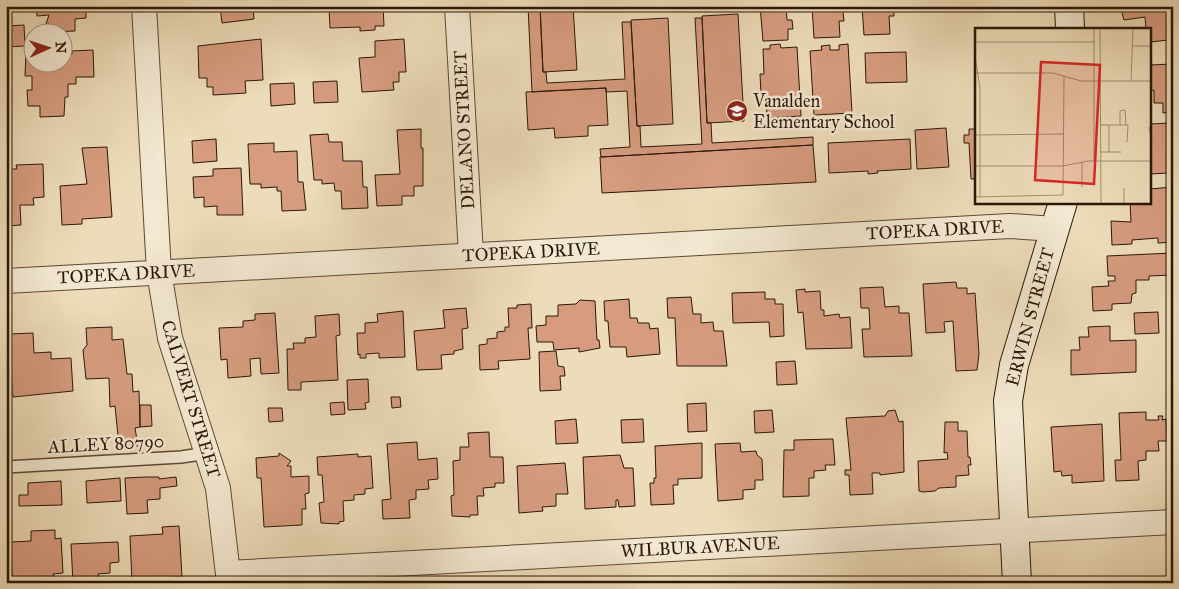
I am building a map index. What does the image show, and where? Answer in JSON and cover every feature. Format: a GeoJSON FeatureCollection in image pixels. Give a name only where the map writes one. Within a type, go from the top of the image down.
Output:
{"type":"FeatureCollection","features":[{"type":"Feature","properties":{"kind":"street","name":"CALVERT STREET"},"geometry":{"type":"LineString","coordinates":[[144,6],[159,272],[170,338],[208,453],[223,517],[228,578]]}},
{"type":"Feature","properties":{"kind":"street","name":"DELANO STREET"},"geometry":{"type":"LineString","coordinates":[[457,6],[472,255]]}},
{"type":"Feature","properties":{"kind":"street"},"geometry":{"type":"LineString","coordinates":[[1069,6],[1070,28]]}},
{"type":"Feature","properties":{"kind":"street","name":"ERWIN STREET"},"geometry":{"type":"LineString","coordinates":[[1017,583],[1008,401],[1014,365],[1062,204]]}},
{"type":"Feature","properties":{"kind":"street","name":"TOPEKA DRIVE"},"geometry":{"type":"LineString","coordinates":[[6,281],[1019,226],[1055,229]]}},
{"type":"Feature","properties":{"kind":"street","name":"WILBUR AVENUE"},"geometry":{"type":"LineString","coordinates":[[228,578],[1173,522]]}},
{"type":"Feature","properties":{"kind":"lane","name":"ALLEY 80790"},"geometry":{"type":"LineString","coordinates":[[6,467],[181,457],[208,453]]}},
{"type":"Feature","properties":{"kind":"building"},"geometry":{"type":"Polygon","coordinates":[[[36,6],[86,6],[86,18],[75,19],[75,31],[72,31],[72,22],[47,22],[49,15],[37,16],[36,6]]]}},
{"type":"Feature","properties":{"kind":"building"},"geometry":{"type":"Polygon","coordinates":[[[220,6],[253,6],[254,19],[222,23],[220,6]]]}},
{"type":"Feature","properties":{"kind":"building"},"geometry":{"type":"Polygon","coordinates":[[[329,6],[383,6],[384,26],[375,26],[375,30],[360,31],[360,27],[330,28],[329,6]]]}},
{"type":"Feature","properties":{"kind":"building"},"geometry":{"type":"Polygon","coordinates":[[[528,6],[540,6],[543,72],[546,72],[547,83],[625,79],[622,22],[631,22],[637,126],[640,126],[641,147],[702,144],[695,18],[702,18],[707,123],[711,123],[712,143],[813,137],[813,145],[601,157],[600,149],[630,147],[627,91],[606,92],[606,88],[532,92],[528,6]]]}},
{"type":"Feature","properties":{"kind":"building"},"geometry":{"type":"Polygon","coordinates":[[[540,6],[573,6],[577,70],[543,72],[540,6]]]}},
{"type":"Feature","properties":{"kind":"building"},"geometry":{"type":"Polygon","coordinates":[[[760,6],[786,6],[787,20],[792,20],[793,29],[788,29],[788,40],[763,41],[760,6]]]}},
{"type":"Feature","properties":{"kind":"building"},"geometry":{"type":"Polygon","coordinates":[[[812,6],[838,6],[838,11],[843,11],[844,21],[839,21],[840,37],[814,38],[812,6]]]}},
{"type":"Feature","properties":{"kind":"building"},"geometry":{"type":"Polygon","coordinates":[[[862,6],[894,6],[894,16],[889,16],[890,34],[864,35],[862,6]]]}},
{"type":"Feature","properties":{"kind":"building"},"geometry":{"type":"Polygon","coordinates":[[[1120,6],[1173,6],[1173,25],[1167,25],[1168,40],[1152,42],[1152,28],[1146,28],[1145,17],[1124,20],[1120,6]]]}},
{"type":"Feature","properties":{"kind":"building"},"geometry":{"type":"Polygon","coordinates":[[[738,14],[744,121],[707,123],[702,16],[738,14]]]}},
{"type":"Feature","properties":{"kind":"building"},"geometry":{"type":"Polygon","coordinates":[[[668,18],[673,124],[637,126],[631,20],[668,18]]]}},
{"type":"Feature","properties":{"kind":"building"},"geometry":{"type":"Polygon","coordinates":[[[22,25],[22,46],[6,47],[6,26],[22,25]]]}},
{"type":"Feature","properties":{"kind":"building"},"geometry":{"type":"Polygon","coordinates":[[[261,39],[263,80],[245,81],[246,93],[213,95],[213,87],[207,87],[207,78],[199,78],[198,46],[261,39]]]}},
{"type":"Feature","properties":{"kind":"building"},"geometry":{"type":"Polygon","coordinates":[[[404,39],[406,72],[399,72],[399,82],[393,82],[394,90],[362,92],[359,58],[375,57],[375,41],[404,39]]]}},
{"type":"Feature","properties":{"kind":"building"},"geometry":{"type":"Polygon","coordinates":[[[780,44],[781,48],[797,47],[801,116],[767,118],[766,94],[761,94],[760,74],[764,74],[763,49],[770,49],[770,45],[780,44]]]}},
{"type":"Feature","properties":{"kind":"building"},"geometry":{"type":"Polygon","coordinates":[[[848,44],[852,113],[814,115],[810,51],[822,50],[821,46],[830,45],[830,50],[839,50],[839,45],[848,44]]]}},
{"type":"Feature","properties":{"kind":"building"},"geometry":{"type":"Polygon","coordinates":[[[93,50],[94,77],[76,77],[76,84],[68,84],[68,97],[65,97],[64,116],[40,117],[40,106],[28,106],[27,90],[32,90],[32,76],[25,76],[25,72],[72,72],[72,51],[93,50]]]}},
{"type":"Feature","properties":{"kind":"building"},"geometry":{"type":"Polygon","coordinates":[[[906,52],[907,82],[866,83],[865,53],[906,52]]]}},
{"type":"Feature","properties":{"kind":"building"},"geometry":{"type":"Polygon","coordinates":[[[1173,64],[1173,112],[1163,113],[1163,103],[1154,103],[1152,65],[1173,64]]]}},
{"type":"Feature","properties":{"kind":"building"},"geometry":{"type":"Polygon","coordinates":[[[337,81],[338,102],[314,103],[313,82],[337,81]]]}},
{"type":"Feature","properties":{"kind":"building"},"geometry":{"type":"Polygon","coordinates":[[[294,83],[295,104],[271,106],[270,84],[294,83]]]}},
{"type":"Feature","properties":{"kind":"building"},"geometry":{"type":"Polygon","coordinates":[[[606,88],[608,125],[588,126],[588,136],[555,138],[554,128],[528,130],[526,92],[606,88]]]}},
{"type":"Feature","properties":{"kind":"building"},"geometry":{"type":"Polygon","coordinates":[[[1170,123],[1172,158],[1167,158],[1168,173],[1152,174],[1152,124],[1170,123]]]}},
{"type":"Feature","properties":{"kind":"building"},"geometry":{"type":"Polygon","coordinates":[[[946,128],[949,167],[917,169],[915,130],[946,128]]]}},
{"type":"Feature","properties":{"kind":"building"},"geometry":{"type":"Polygon","coordinates":[[[421,129],[423,186],[414,186],[414,196],[402,196],[402,205],[377,206],[375,175],[400,174],[397,130],[421,129]]]}},
{"type":"Feature","properties":{"kind":"building"},"geometry":{"type":"Polygon","coordinates":[[[969,129],[975,129],[975,179],[971,179],[969,143],[964,143],[964,135],[969,135],[969,129]]]}},
{"type":"Feature","properties":{"kind":"building"},"geometry":{"type":"Polygon","coordinates":[[[328,134],[329,142],[342,142],[343,161],[362,161],[363,187],[367,187],[368,208],[342,209],[341,191],[335,191],[334,183],[322,184],[322,180],[314,180],[310,135],[328,134]]]}},
{"type":"Feature","properties":{"kind":"building"},"geometry":{"type":"Polygon","coordinates":[[[216,139],[217,161],[193,163],[192,141],[216,139]]]}},
{"type":"Feature","properties":{"kind":"building"},"geometry":{"type":"Polygon","coordinates":[[[910,139],[911,169],[877,171],[878,173],[868,174],[868,171],[829,173],[828,143],[910,139]]]}},
{"type":"Feature","properties":{"kind":"building"},"geometry":{"type":"Polygon","coordinates":[[[274,143],[274,152],[297,151],[298,182],[303,182],[306,210],[282,211],[281,191],[277,191],[277,187],[261,188],[261,184],[250,184],[248,144],[274,143]]]}},
{"type":"Feature","properties":{"kind":"building"},"geometry":{"type":"Polygon","coordinates":[[[813,145],[816,182],[602,193],[600,157],[813,145]]]}},
{"type":"Feature","properties":{"kind":"building"},"geometry":{"type":"Polygon","coordinates":[[[107,147],[112,217],[82,219],[82,224],[62,225],[60,186],[87,184],[82,148],[107,147]]]}},
{"type":"Feature","properties":{"kind":"building"},"geometry":{"type":"Polygon","coordinates":[[[43,164],[44,197],[33,198],[34,205],[20,205],[21,225],[6,226],[6,169],[17,169],[16,165],[43,164]]]}},
{"type":"Feature","properties":{"kind":"building"},"geometry":{"type":"Polygon","coordinates":[[[241,168],[243,215],[217,215],[217,206],[204,207],[204,197],[194,198],[193,177],[213,176],[213,169],[241,168]]]}},
{"type":"Feature","properties":{"kind":"building"},"geometry":{"type":"Polygon","coordinates":[[[1173,187],[1173,242],[1158,243],[1158,238],[1132,240],[1132,244],[1112,245],[1111,221],[1131,222],[1130,204],[1152,204],[1152,189],[1173,187]]]}},
{"type":"Feature","properties":{"kind":"building"},"geometry":{"type":"Polygon","coordinates":[[[1173,253],[1173,275],[1149,276],[1149,280],[1136,280],[1136,293],[1132,294],[1131,303],[1112,304],[1112,310],[1093,311],[1092,287],[1109,286],[1108,281],[1115,281],[1115,276],[1108,276],[1107,256],[1173,253]]]}},
{"type":"Feature","properties":{"kind":"building"},"geometry":{"type":"Polygon","coordinates":[[[956,282],[957,288],[967,288],[967,294],[975,293],[979,354],[977,370],[956,371],[953,321],[944,322],[945,332],[926,333],[923,284],[956,282]]]}},
{"type":"Feature","properties":{"kind":"building"},"geometry":{"type":"Polygon","coordinates":[[[883,287],[885,307],[899,306],[899,313],[909,313],[912,356],[864,357],[862,329],[870,329],[869,308],[861,308],[860,288],[883,287]]]}},
{"type":"Feature","properties":{"kind":"building"},"geometry":{"type":"Polygon","coordinates":[[[805,289],[805,292],[820,291],[821,310],[824,310],[824,316],[839,314],[840,318],[850,317],[852,348],[806,349],[803,312],[798,313],[796,290],[805,289]]]}},
{"type":"Feature","properties":{"kind":"building"},"geometry":{"type":"Polygon","coordinates":[[[765,292],[765,299],[775,299],[775,304],[783,304],[784,336],[770,337],[769,322],[733,323],[732,293],[765,292]]]}},
{"type":"Feature","properties":{"kind":"building"},"geometry":{"type":"Polygon","coordinates":[[[691,297],[693,314],[701,314],[701,323],[713,322],[714,331],[723,331],[727,366],[677,366],[675,318],[668,318],[667,298],[691,297]]]}},
{"type":"Feature","properties":{"kind":"building"},"geometry":{"type":"Polygon","coordinates":[[[629,299],[630,318],[637,318],[638,323],[649,323],[650,329],[658,328],[660,354],[627,357],[626,347],[610,347],[608,321],[605,321],[604,301],[629,299]]]}},
{"type":"Feature","properties":{"kind":"building"},"geometry":{"type":"Polygon","coordinates":[[[580,300],[595,301],[597,340],[599,340],[600,348],[579,352],[579,348],[554,350],[553,342],[537,342],[536,326],[546,325],[546,316],[558,316],[558,305],[576,304],[580,300]]]}},
{"type":"Feature","properties":{"kind":"building"},"geometry":{"type":"Polygon","coordinates":[[[531,304],[532,328],[528,328],[530,359],[498,361],[499,369],[480,370],[479,345],[487,344],[487,339],[497,338],[497,332],[505,331],[505,327],[509,327],[508,308],[517,308],[517,305],[531,304]]]}},
{"type":"Feature","properties":{"kind":"building"},"geometry":{"type":"Polygon","coordinates":[[[466,308],[468,328],[462,329],[463,349],[454,351],[454,354],[441,355],[442,369],[417,370],[414,331],[445,328],[443,310],[466,308]]]}},
{"type":"Feature","properties":{"kind":"building"},"geometry":{"type":"Polygon","coordinates":[[[403,311],[405,357],[379,358],[379,353],[366,354],[366,358],[360,358],[360,354],[358,355],[357,333],[365,333],[365,323],[378,322],[377,314],[403,311]]]}},
{"type":"Feature","properties":{"kind":"building"},"geometry":{"type":"Polygon","coordinates":[[[1158,312],[1159,333],[1135,334],[1134,313],[1158,312]]]}},
{"type":"Feature","properties":{"kind":"building"},"geometry":{"type":"Polygon","coordinates":[[[275,313],[279,373],[261,374],[260,358],[250,359],[251,376],[228,378],[227,359],[221,360],[219,328],[243,327],[243,321],[255,320],[255,314],[275,313]]]}},
{"type":"Feature","properties":{"kind":"building"},"geometry":{"type":"Polygon","coordinates":[[[339,314],[340,335],[336,336],[338,380],[301,382],[301,390],[288,390],[287,349],[294,349],[293,343],[305,343],[305,338],[316,337],[315,316],[339,314]]]}},
{"type":"Feature","properties":{"kind":"building"},"geometry":{"type":"Polygon","coordinates":[[[1110,326],[1110,341],[1136,340],[1136,372],[1071,375],[1071,350],[1080,350],[1079,337],[1089,337],[1088,327],[1110,326]]]}},
{"type":"Feature","properties":{"kind":"building"},"geometry":{"type":"Polygon","coordinates":[[[112,327],[112,340],[123,339],[127,374],[132,374],[133,392],[139,391],[140,427],[135,428],[138,446],[119,446],[115,406],[110,407],[109,378],[86,379],[83,350],[87,345],[86,328],[112,327]]]}},
{"type":"Feature","properties":{"kind":"building"},"geometry":{"type":"Polygon","coordinates":[[[33,333],[34,353],[51,352],[51,359],[71,358],[73,391],[13,397],[9,334],[33,333]]]}},
{"type":"Feature","properties":{"kind":"building"},"geometry":{"type":"Polygon","coordinates":[[[556,351],[558,366],[564,367],[565,376],[560,376],[561,390],[540,391],[539,352],[556,351]]]}},
{"type":"Feature","properties":{"kind":"building"},"geometry":{"type":"Polygon","coordinates":[[[795,361],[797,384],[777,385],[776,362],[795,361]]]}},
{"type":"Feature","properties":{"kind":"building"},"geometry":{"type":"Polygon","coordinates":[[[368,379],[369,402],[365,403],[366,409],[348,410],[347,380],[368,379]]]}},
{"type":"Feature","properties":{"kind":"building"},"geometry":{"type":"Polygon","coordinates":[[[391,397],[400,397],[401,407],[392,408],[391,397]]]}},
{"type":"Feature","properties":{"kind":"building"},"geometry":{"type":"Polygon","coordinates":[[[344,402],[345,414],[331,415],[330,403],[344,402]]]}},
{"type":"Feature","properties":{"kind":"building"},"geometry":{"type":"Polygon","coordinates":[[[706,403],[707,431],[688,432],[687,404],[706,403]]]}},
{"type":"Feature","properties":{"kind":"building"},"geometry":{"type":"Polygon","coordinates":[[[140,405],[151,405],[152,426],[140,427],[140,405]]]}},
{"type":"Feature","properties":{"kind":"building"},"geometry":{"type":"Polygon","coordinates":[[[268,408],[282,408],[283,421],[269,422],[268,408]]]}},
{"type":"Feature","properties":{"kind":"building"},"geometry":{"type":"Polygon","coordinates":[[[772,410],[774,432],[755,433],[754,411],[772,410]]]}},
{"type":"Feature","properties":{"kind":"building"},"geometry":{"type":"Polygon","coordinates":[[[895,410],[899,422],[903,421],[904,472],[880,475],[880,473],[872,473],[873,494],[850,495],[849,475],[845,475],[845,470],[851,470],[846,418],[885,416],[888,411],[895,410]]]}},
{"type":"Feature","properties":{"kind":"building"},"geometry":{"type":"Polygon","coordinates":[[[1146,412],[1146,420],[1159,420],[1158,416],[1163,416],[1162,420],[1166,419],[1167,441],[1158,441],[1159,451],[1146,451],[1146,460],[1138,461],[1139,480],[1116,481],[1115,460],[1121,460],[1119,413],[1146,412]]]}},
{"type":"Feature","properties":{"kind":"building"},"geometry":{"type":"Polygon","coordinates":[[[576,419],[578,443],[556,444],[555,421],[576,419]]]}},
{"type":"Feature","properties":{"kind":"building"},"geometry":{"type":"Polygon","coordinates":[[[643,419],[644,442],[622,443],[621,420],[643,419]]]}},
{"type":"Feature","properties":{"kind":"building"},"geometry":{"type":"Polygon","coordinates":[[[945,422],[958,422],[958,431],[967,431],[968,457],[970,457],[971,465],[968,465],[969,475],[956,476],[956,487],[939,488],[935,491],[919,491],[918,461],[948,459],[947,452],[944,453],[945,422]]]}},
{"type":"Feature","properties":{"kind":"building"},"geometry":{"type":"Polygon","coordinates":[[[1102,424],[1104,481],[1072,483],[1072,475],[1062,476],[1061,471],[1054,472],[1051,427],[1102,424]]]}},
{"type":"Feature","properties":{"kind":"building"},"geometry":{"type":"Polygon","coordinates":[[[489,432],[490,457],[503,457],[504,483],[495,483],[495,487],[483,488],[484,496],[477,496],[478,515],[470,515],[470,517],[452,516],[451,496],[454,495],[453,461],[460,460],[460,447],[469,447],[468,433],[489,432]]]}},
{"type":"Feature","properties":{"kind":"building"},"geometry":{"type":"Polygon","coordinates":[[[833,439],[835,465],[825,465],[826,470],[814,471],[814,478],[809,478],[809,496],[783,497],[784,450],[794,450],[794,440],[833,439]]]}},
{"type":"Feature","properties":{"kind":"building"},"geometry":{"type":"Polygon","coordinates":[[[417,442],[418,460],[437,458],[438,479],[428,480],[429,489],[416,490],[416,499],[409,500],[410,518],[383,519],[382,500],[391,499],[387,444],[417,442]]]}},
{"type":"Feature","properties":{"kind":"building"},"geometry":{"type":"Polygon","coordinates":[[[702,443],[702,478],[678,479],[678,485],[673,485],[674,504],[651,505],[650,483],[654,483],[654,478],[656,478],[655,446],[702,443]]]}},
{"type":"Feature","properties":{"kind":"building"},"geometry":{"type":"Polygon","coordinates":[[[740,443],[741,452],[756,451],[757,455],[762,459],[763,480],[755,480],[755,489],[743,490],[743,499],[718,501],[715,444],[740,443]]]}},
{"type":"Feature","properties":{"kind":"building"},"geometry":{"type":"Polygon","coordinates":[[[279,453],[291,461],[287,466],[291,466],[291,477],[309,476],[309,493],[305,494],[306,509],[302,509],[302,525],[264,527],[261,478],[257,478],[256,458],[279,456],[279,453]]]}},
{"type":"Feature","properties":{"kind":"building"},"geometry":{"type":"Polygon","coordinates":[[[358,454],[358,457],[371,456],[373,488],[365,489],[365,494],[354,495],[354,500],[343,501],[344,521],[339,522],[339,524],[321,523],[319,503],[324,502],[322,475],[318,475],[317,457],[358,454]]]}},
{"type":"Feature","properties":{"kind":"building"},"geometry":{"type":"Polygon","coordinates":[[[620,455],[624,468],[633,468],[635,506],[619,507],[618,500],[616,500],[616,507],[585,509],[583,457],[620,455]]]}},
{"type":"Feature","properties":{"kind":"building"},"geometry":{"type":"Polygon","coordinates":[[[565,463],[568,494],[556,494],[556,506],[542,507],[543,511],[519,513],[517,466],[565,463]]]}},
{"type":"Feature","properties":{"kind":"building"},"geometry":{"type":"Polygon","coordinates":[[[159,477],[159,479],[176,477],[177,486],[160,488],[160,499],[147,500],[148,513],[127,514],[125,478],[159,477]]]}},
{"type":"Feature","properties":{"kind":"building"},"geometry":{"type":"Polygon","coordinates":[[[120,478],[121,501],[87,503],[86,481],[120,478]]]}},
{"type":"Feature","properties":{"kind":"building"},"geometry":{"type":"Polygon","coordinates":[[[61,481],[62,505],[19,506],[19,495],[28,495],[28,483],[61,481]]]}},
{"type":"Feature","properties":{"kind":"building"},"geometry":{"type":"Polygon","coordinates":[[[179,526],[182,577],[170,577],[170,581],[160,581],[160,578],[151,578],[147,582],[132,582],[130,536],[163,534],[162,527],[179,526]]]}},
{"type":"Feature","properties":{"kind":"building"},"geometry":{"type":"Polygon","coordinates":[[[55,530],[55,539],[61,538],[63,573],[53,574],[54,578],[42,579],[42,583],[13,583],[11,542],[31,541],[31,531],[55,530]]]}},
{"type":"Feature","properties":{"kind":"building"},"geometry":{"type":"Polygon","coordinates":[[[118,542],[119,562],[110,563],[110,573],[98,574],[99,582],[73,583],[71,544],[118,542]]]}},
{"type":"Feature","properties":{"kind":"place","name":"Vanalden Elementary School"},"geometry":{"type":"Point","coordinates":[737,111]}}]}
